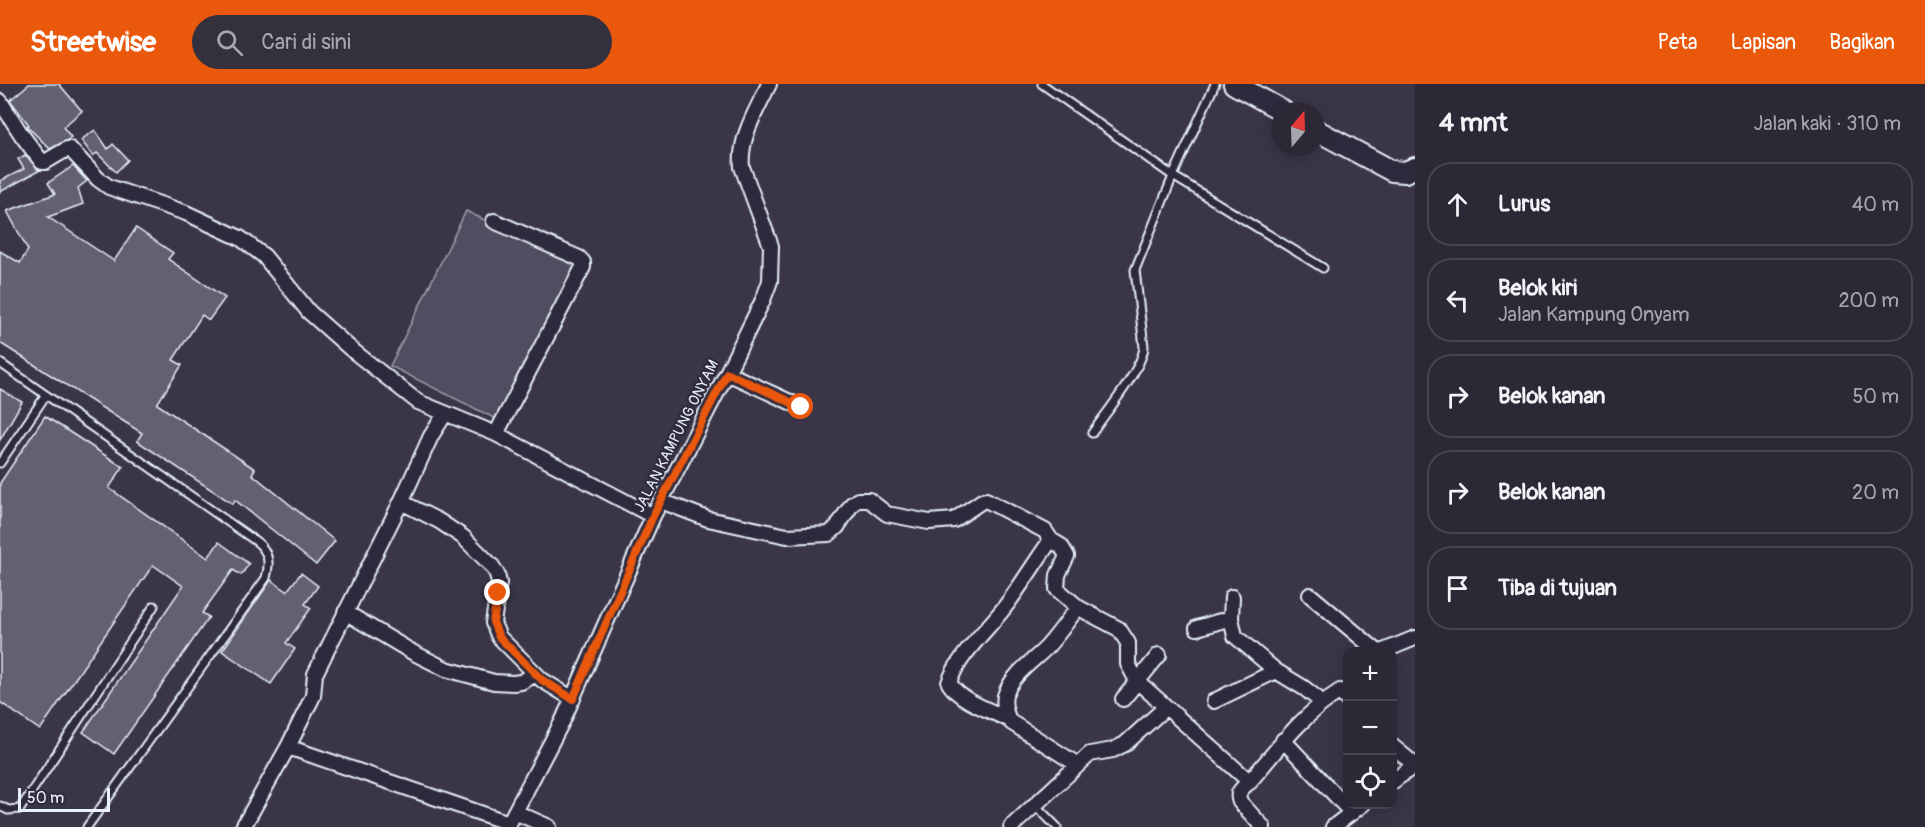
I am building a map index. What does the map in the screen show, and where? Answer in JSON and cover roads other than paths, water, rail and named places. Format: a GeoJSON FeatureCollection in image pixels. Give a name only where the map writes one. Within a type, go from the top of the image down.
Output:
{"type":"FeatureCollection","features":[{"type":"Feature","properties":{"kind":"street","name":"JALAN KAMPUNG ONYAM"},"geometry":{"type":"LineString","coordinates":[[510,820],[573,699],[653,516],[727,373],[770,281],[771,246],[742,167],[741,153],[745,135],[769,84]]}},
{"type":"Feature","properties":{"kind":"street"},"geometry":{"type":"LineString","coordinates":[[1234,84],[1271,104]]}},
{"type":"Feature","properties":{"kind":"street"},"geometry":{"type":"LineString","coordinates":[[0,101],[42,162],[70,149],[98,179],[109,187],[186,213],[240,238],[264,256],[309,312],[351,350],[418,402],[496,434],[653,516]]}},
{"type":"Feature","properties":{"kind":"street"},"geometry":{"type":"LineString","coordinates":[[1325,135],[1392,171],[1405,172],[1415,168]]}},
{"type":"Feature","properties":{"kind":"street"},"geometry":{"type":"LineString","coordinates":[[494,221],[579,258],[583,262],[583,267],[496,434]]}},
{"type":"Feature","properties":{"kind":"street"},"geometry":{"type":"LineString","coordinates":[[727,373],[801,407]]}},
{"type":"Feature","properties":{"kind":"street"},"geometry":{"type":"LineString","coordinates":[[243,827],[288,747],[313,696],[315,674],[401,502],[431,436],[445,414]]}},
{"type":"Feature","properties":{"kind":"street"},"geometry":{"type":"LineString","coordinates":[[661,501],[708,519],[787,536],[829,534],[837,528],[852,504],[858,500],[869,500],[887,514],[929,522],[954,520],[986,500],[1045,531],[1051,540],[1061,546],[1067,556],[1058,575],[1057,589],[1079,609],[1119,629],[1128,643],[1128,664],[1137,681],[1250,782]]}},
{"type":"Feature","properties":{"kind":"street"},"geometry":{"type":"LineString","coordinates":[[401,502],[439,521],[464,537],[492,566],[499,583],[493,622],[499,637],[542,680],[573,699]]}},
{"type":"Feature","properties":{"kind":"street"},"geometry":{"type":"LineString","coordinates":[[1051,540],[1005,607],[951,676],[950,683],[953,689],[974,703],[1008,719],[1078,765]]}},
{"type":"Feature","properties":{"kind":"street"},"geometry":{"type":"LineString","coordinates":[[1310,595],[1374,647]]}},
{"type":"Feature","properties":{"kind":"street"},"geometry":{"type":"LineString","coordinates":[[1232,597],[1231,618],[1235,636],[1239,642],[1276,671],[1322,702]]}},
{"type":"Feature","properties":{"kind":"street"},"geometry":{"type":"LineString","coordinates":[[1008,719],[1006,691],[1024,668],[1046,648],[1079,609]]}},
{"type":"Feature","properties":{"kind":"street"},"geometry":{"type":"LineString","coordinates":[[345,612],[412,652],[446,669],[494,682],[521,682],[536,674]]}},
{"type":"Feature","properties":{"kind":"street"},"geometry":{"type":"LineString","coordinates":[[1197,628],[1231,618]]}},
{"type":"Feature","properties":{"kind":"street"},"geometry":{"type":"LineString","coordinates":[[1390,647],[1415,638]]}},
{"type":"Feature","properties":{"kind":"street"},"geometry":{"type":"LineString","coordinates":[[1123,699],[1159,656]]}},
{"type":"Feature","properties":{"kind":"street"},"geometry":{"type":"LineString","coordinates":[[1214,701],[1276,671]]}},
{"type":"Feature","properties":{"kind":"street"},"geometry":{"type":"LineString","coordinates":[[1263,827],[1239,799],[1240,790],[1250,782],[1283,740],[1322,702],[1343,693]]}},
{"type":"Feature","properties":{"kind":"street"},"geometry":{"type":"LineString","coordinates":[[1011,827],[1090,754],[1113,750],[1125,744],[1166,707]]}},
{"type":"Feature","properties":{"kind":"street"},"geometry":{"type":"LineString","coordinates":[[1283,740],[1343,795]]}},
{"type":"Feature","properties":{"kind":"street"},"geometry":{"type":"LineString","coordinates":[[288,747],[510,820],[549,827]]}},
{"type":"Feature","properties":{"kind":"street"},"geometry":{"type":"LineString","coordinates":[[1397,750],[1415,765],[1397,778]]}},
{"type":"Feature","properties":{"kind":"street"},"geometry":{"type":"LineString","coordinates":[[1334,827],[1358,809]]}},
{"type":"Feature","properties":{"kind":"lane"},"geometry":{"type":"LineString","coordinates":[[1042,84],[1173,176],[1323,268]]}},
{"type":"Feature","properties":{"kind":"lane"},"geometry":{"type":"LineString","coordinates":[[1092,433],[1130,378],[1144,351],[1135,270],[1173,176],[1215,84]]}},
{"type":"Feature","properties":{"kind":"lane"},"geometry":{"type":"LineString","coordinates":[[0,363],[257,542],[264,548],[268,557],[269,567],[266,578],[87,827]]}},
{"type":"Feature","properties":{"kind":"lane"},"geometry":{"type":"LineString","coordinates":[[0,463],[46,395]]}},
{"type":"Feature","properties":{"kind":"lane"},"geometry":{"type":"LineString","coordinates":[[0,806],[8,810],[20,809],[154,606]]}},
{"type":"Feature","properties":{"kind":"lane"},"geometry":{"type":"LineString","coordinates":[[1035,805],[1057,827]]}}]}
